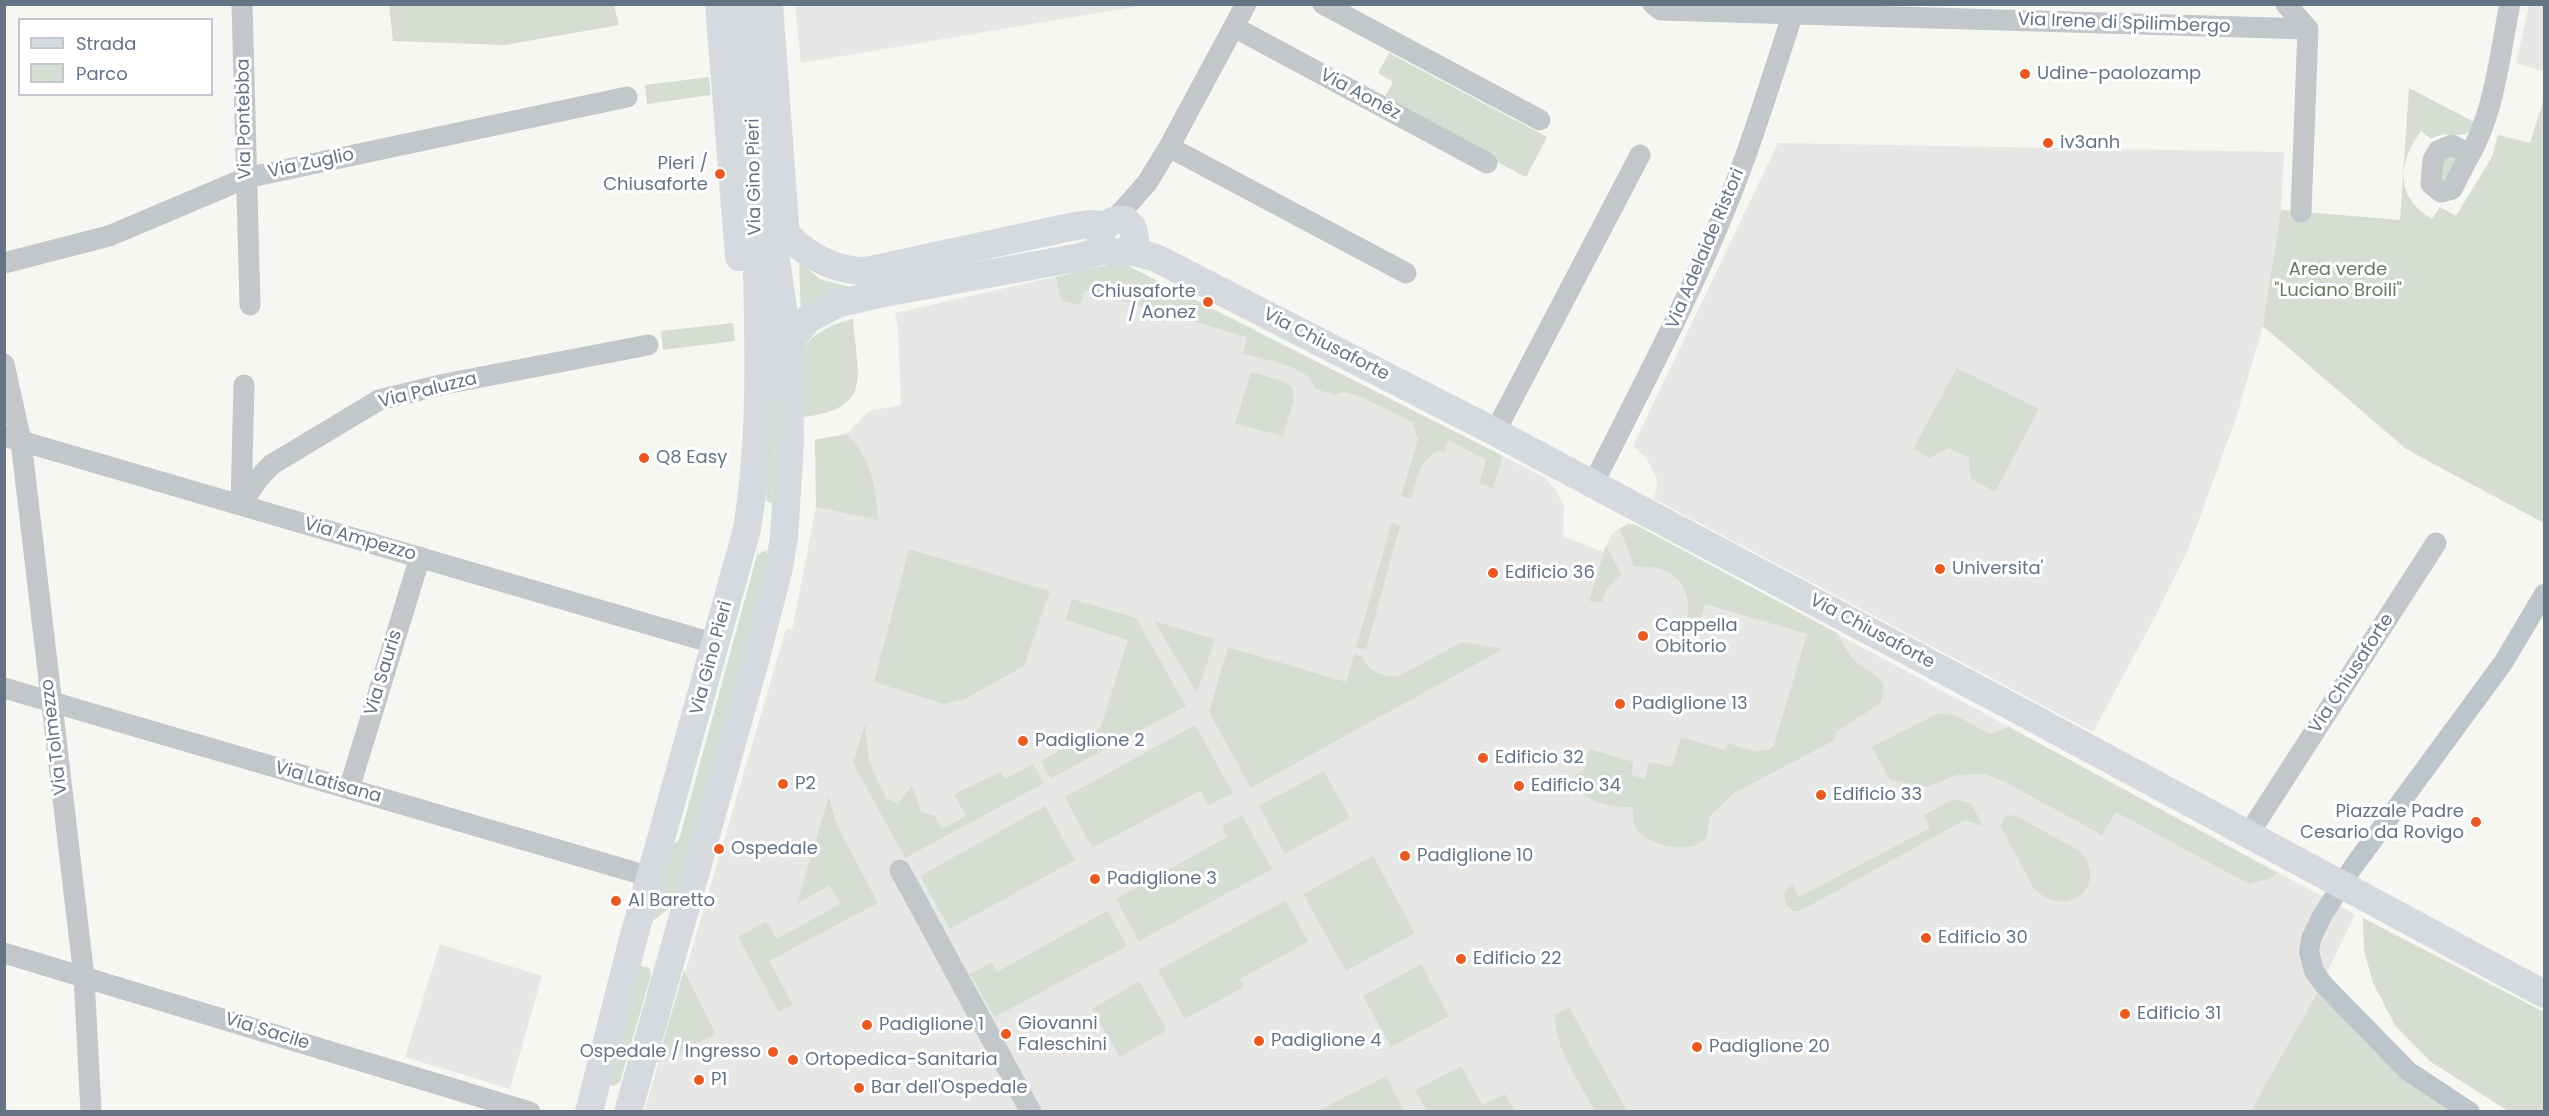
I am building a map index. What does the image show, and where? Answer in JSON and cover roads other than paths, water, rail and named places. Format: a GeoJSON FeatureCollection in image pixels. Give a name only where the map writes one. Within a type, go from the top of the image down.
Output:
{"type":"FeatureCollection","features":[{"type":"Feature","properties":{"kind":"main road"},"geometry":{"type":"LineString","coordinates":[[719,4],[744,318],[746,331],[759,361]]}},
{"type":"Feature","properties":{"kind":"main road"},"geometry":{"type":"LineString","coordinates":[[746,4],[753,109]]}},
{"type":"Feature","properties":{"kind":"main road"},"geometry":{"type":"LineString","coordinates":[[769,4],[777,223],[797,245],[823,261],[856,271],[866,271],[986,260],[1080,257],[1120,234]]}},
{"type":"Feature","properties":{"kind":"main road","name":"Via Gino Pieri"},"geometry":{"type":"LineString","coordinates":[[589,1112],[632,944],[716,644],[749,516],[756,452],[759,361],[753,109]]}},
{"type":"Feature","properties":{"kind":"main road","name":"Via Gino Pieri"},"geometry":{"type":"LineString","coordinates":[[628,1112],[755,661],[778,568],[785,524],[790,443],[789,348],[777,223],[753,109]]}},
{"type":"Feature","properties":{"kind":"main road","name":"Via Chiusaforte"},"geometry":{"type":"LineString","coordinates":[[1120,234],[1158,259],[1495,432],[2544,994]]}},
{"type":"Feature","properties":{"kind":"main road"},"geometry":{"type":"LineString","coordinates":[[789,348],[808,319],[837,304],[986,260]]}},
{"type":"Feature","properties":{"kind":"main road"},"geometry":{"type":"LineString","coordinates":[[749,516],[785,524]]}},
{"type":"Feature","properties":{"kind":"main road"},"geometry":{"type":"LineString","coordinates":[[632,944],[682,916]]}},
{"type":"Feature","properties":{"kind":"street","name":"Via Pontebba"},"geometry":{"type":"LineString","coordinates":[[242,4],[250,305]]}},
{"type":"Feature","properties":{"kind":"street"},"geometry":{"type":"LineString","coordinates":[[1120,234],[1143,199],[1147,183],[1169,147],[1246,4]]}},
{"type":"Feature","properties":{"kind":"street"},"geometry":{"type":"LineString","coordinates":[[1323,4],[1540,120]]}},
{"type":"Feature","properties":{"kind":"street","name":"Via Irene di Spilimbergo"},"geometry":{"type":"LineString","coordinates":[[1653,4],[1661,10],[1794,9],[2308,29]]}},
{"type":"Feature","properties":{"kind":"street"},"geometry":{"type":"LineString","coordinates":[[2286,4],[2308,29],[2301,212]]}},
{"type":"Feature","properties":{"kind":"street"},"geometry":{"type":"LineString","coordinates":[[2462,154],[2479,140],[2489,109],[2510,4]]}},
{"type":"Feature","properties":{"kind":"street","name":"Via Adelaide Ristori"},"geometry":{"type":"LineString","coordinates":[[1593,484],[1674,324],[1724,213],[1760,117],[1794,9]]}},
{"type":"Feature","properties":{"kind":"street","name":"Via Aonêz"},"geometry":{"type":"LineString","coordinates":[[1234,27],[1487,164]]}},
{"type":"Feature","properties":{"kind":"street","name":"Via Zuglio"},"geometry":{"type":"LineString","coordinates":[[4,263],[109,236],[246,178],[627,97]]}},
{"type":"Feature","properties":{"kind":"street"},"geometry":{"type":"LineString","coordinates":[[1169,147],[1406,273]]}},
{"type":"Feature","properties":{"kind":"street"},"geometry":{"type":"LineString","coordinates":[[1495,432],[1640,155]]}},
{"type":"Feature","properties":{"kind":"street","name":"Via Paluzza"},"geometry":{"type":"LineString","coordinates":[[241,505],[258,479],[271,465],[379,400],[445,384],[648,345]]}},
{"type":"Feature","properties":{"kind":"street","name":"Via Tolmezzo"},"geometry":{"type":"LineString","coordinates":[[4,364],[50,701],[84,977],[91,1112]]}},
{"type":"Feature","properties":{"kind":"street"},"geometry":{"type":"LineString","coordinates":[[241,505],[244,385]]}},
{"type":"Feature","properties":{"kind":"street","name":"Via Ampezzo"},"geometry":{"type":"LineString","coordinates":[[13,438],[716,644]]}},
{"type":"Feature","properties":{"kind":"street","name":"Via Chiusaforte"},"geometry":{"type":"LineString","coordinates":[[2248,835],[2436,543]]}},
{"type":"Feature","properties":{"kind":"street","name":"Via Sauris"},"geometry":{"type":"LineString","coordinates":[[349,789],[420,557]]}},
{"type":"Feature","properties":{"kind":"street","name":"Via Latisana"},"geometry":{"type":"LineString","coordinates":[[4,688],[651,877]]}},
{"type":"Feature","properties":{"kind":"street"},"geometry":{"type":"LineString","coordinates":[[900,870],[1031,1112]]}},
{"type":"Feature","properties":{"kind":"street","name":"Via Sacile"},"geometry":{"type":"LineString","coordinates":[[4,953],[530,1112]]}},
{"type":"Feature","properties":{"kind":"waterway"},"geometry":{"type":"LineString","coordinates":[[2470,1112],[2408,1071],[2324,985],[2314,971],[2309,952],[2311,939],[2322,916],[2353,867],[2503,663],[2544,594]]}},
{"type":"Feature","properties":{"kind":"place","name":"Udine-paolozamp"},"geometry":{"type":"Point","coordinates":[2025,74]}},
{"type":"Feature","properties":{"kind":"place","name":"iv3anh"},"geometry":{"type":"Point","coordinates":[2048,143]}},
{"type":"Feature","properties":{"kind":"place","name":"Pieri / Chiusaforte"},"geometry":{"type":"Point","coordinates":[720,174]}},
{"type":"Feature","properties":{"kind":"place","name":"Chiusaforte / Aonez"},"geometry":{"type":"Point","coordinates":[1208,302]}},
{"type":"Feature","properties":{"kind":"place","name":"Q8 Easy"},"geometry":{"type":"Point","coordinates":[644,458]}},
{"type":"Feature","properties":{"kind":"place","name":"Universita'"},"geometry":{"type":"Point","coordinates":[1940,569]}},
{"type":"Feature","properties":{"kind":"place","name":"Edificio 36"},"geometry":{"type":"Point","coordinates":[1493,573]}},
{"type":"Feature","properties":{"kind":"place","name":"Cappella Obitorio"},"geometry":{"type":"Point","coordinates":[1643,636]}},
{"type":"Feature","properties":{"kind":"place","name":"Padiglione 13"},"geometry":{"type":"Point","coordinates":[1620,704]}},
{"type":"Feature","properties":{"kind":"place","name":"Padiglione 2"},"geometry":{"type":"Point","coordinates":[1023,741]}},
{"type":"Feature","properties":{"kind":"place","name":"Edificio 32"},"geometry":{"type":"Point","coordinates":[1483,758]}},
{"type":"Feature","properties":{"kind":"place","name":"P2"},"geometry":{"type":"Point","coordinates":[783,784]}},
{"type":"Feature","properties":{"kind":"place","name":"Edificio 34"},"geometry":{"type":"Point","coordinates":[1519,786]}},
{"type":"Feature","properties":{"kind":"place","name":"Edificio 33"},"geometry":{"type":"Point","coordinates":[1821,795]}},
{"type":"Feature","properties":{"kind":"place","name":"Piazzale Padre Cesario da Rovigo"},"geometry":{"type":"Point","coordinates":[2476,822]}},
{"type":"Feature","properties":{"kind":"place","name":"Ospedale"},"geometry":{"type":"Point","coordinates":[719,849]}},
{"type":"Feature","properties":{"kind":"place","name":"Padiglione 10"},"geometry":{"type":"Point","coordinates":[1405,856]}},
{"type":"Feature","properties":{"kind":"place","name":"Padiglione 3"},"geometry":{"type":"Point","coordinates":[1095,879]}},
{"type":"Feature","properties":{"kind":"place","name":"Al Baretto"},"geometry":{"type":"Point","coordinates":[616,901]}},
{"type":"Feature","properties":{"kind":"place","name":"Edificio 30"},"geometry":{"type":"Point","coordinates":[1926,938]}},
{"type":"Feature","properties":{"kind":"place","name":"Edificio 22"},"geometry":{"type":"Point","coordinates":[1461,959]}},
{"type":"Feature","properties":{"kind":"place","name":"Edificio 31"},"geometry":{"type":"Point","coordinates":[2125,1014]}},
{"type":"Feature","properties":{"kind":"place","name":"Padiglione 1"},"geometry":{"type":"Point","coordinates":[867,1025]}},
{"type":"Feature","properties":{"kind":"place","name":"Giovanni Faleschini"},"geometry":{"type":"Point","coordinates":[1006,1034]}},
{"type":"Feature","properties":{"kind":"place","name":"Padiglione 4"},"geometry":{"type":"Point","coordinates":[1259,1041]}},
{"type":"Feature","properties":{"kind":"place","name":"Padiglione 20"},"geometry":{"type":"Point","coordinates":[1697,1047]}},
{"type":"Feature","properties":{"kind":"place","name":"Ospedale / Ingresso"},"geometry":{"type":"Point","coordinates":[773,1052]}},
{"type":"Feature","properties":{"kind":"place","name":"Ortopedica-Sanitaria"},"geometry":{"type":"Point","coordinates":[793,1060]}},
{"type":"Feature","properties":{"kind":"place","name":"P1"},"geometry":{"type":"Point","coordinates":[699,1080]}},
{"type":"Feature","properties":{"kind":"place","name":"Bar dell'Ospedale"},"geometry":{"type":"Point","coordinates":[859,1088]}},
{"type":"Feature","properties":{"kind":"park label","name":"Area verde \"Luciano Broili\""},"geometry":{"type":"Point","coordinates":[2338,280]}}]}
